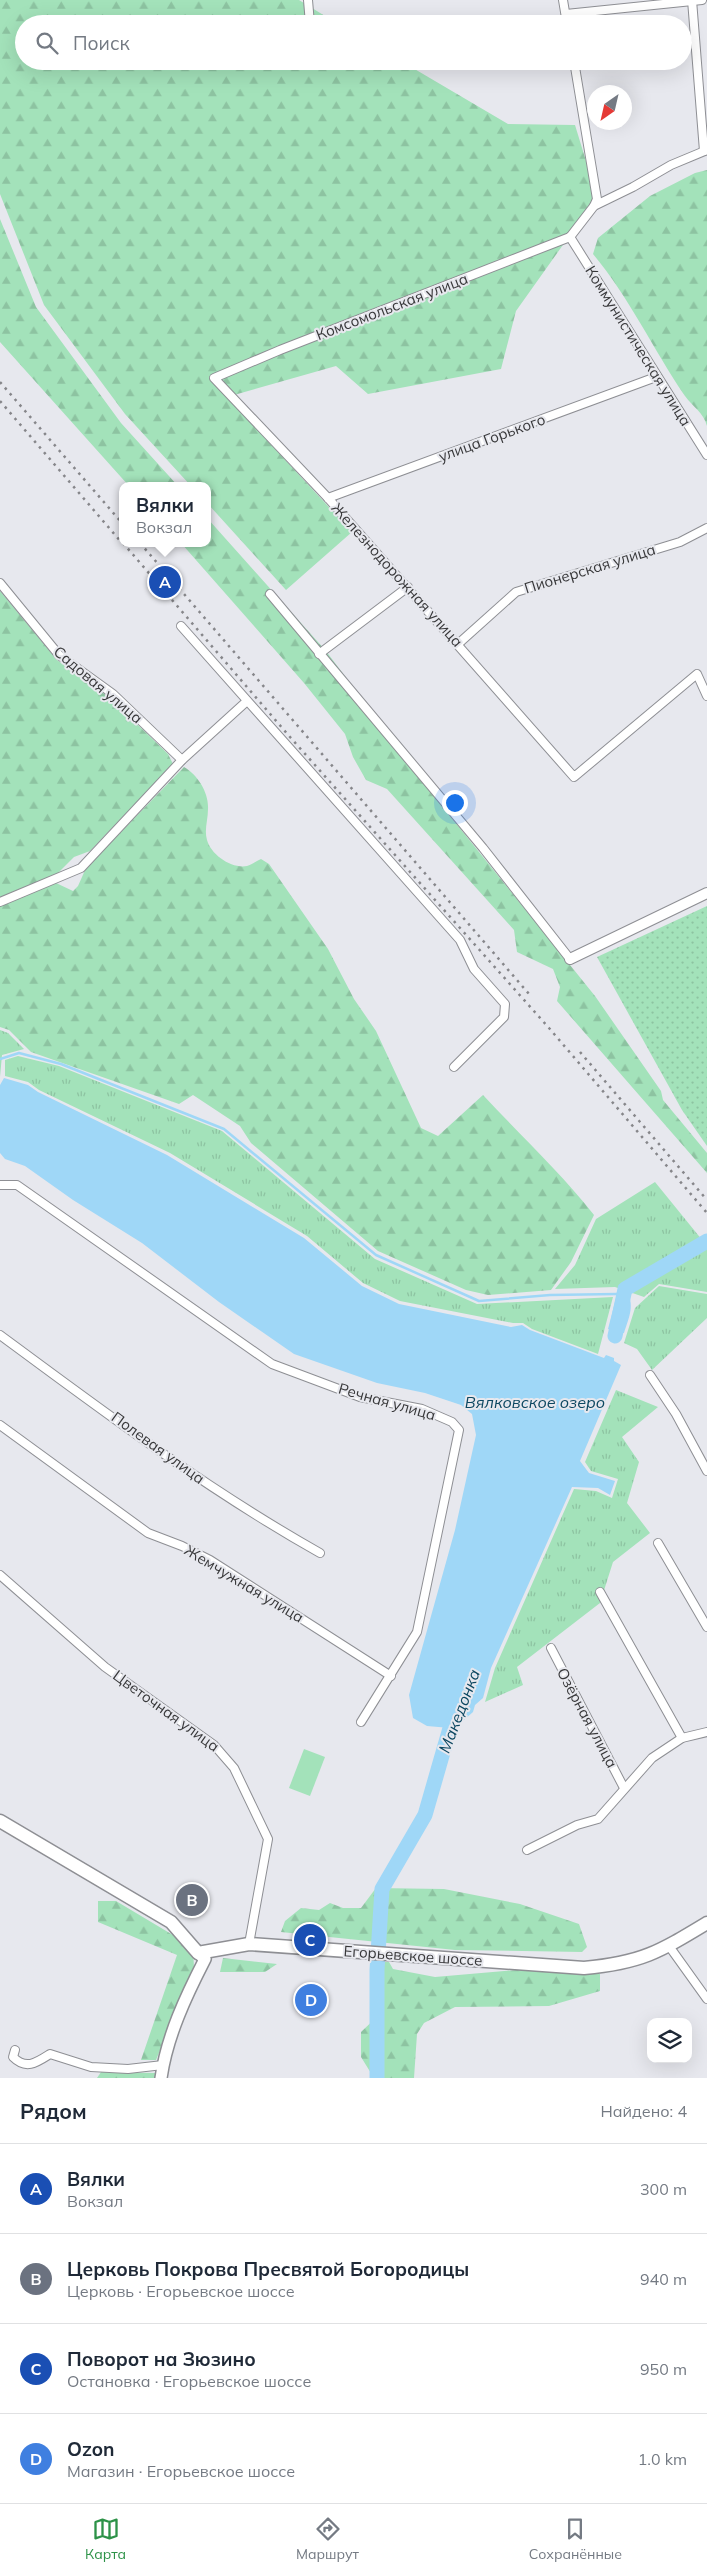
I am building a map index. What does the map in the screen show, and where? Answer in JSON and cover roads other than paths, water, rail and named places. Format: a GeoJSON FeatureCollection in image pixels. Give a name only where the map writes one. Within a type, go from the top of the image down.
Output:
{"type":"FeatureCollection","features":[{"type":"Feature","properties":{"kind":"main road"},"geometry":{"type":"LineString","coordinates":[[0,1821],[171,1922],[205,1959],[188,1994],[163,2065],[161,2078]]}},
{"type":"Feature","properties":{"kind":"main road","name":"Егорьевское шоссе"},"geometry":{"type":"LineString","coordinates":[[198,1953],[249,1944],[584,1968],[627,1963],[648,1957],[707,1923]]}},
{"type":"Feature","properties":{"kind":"street"},"geometry":{"type":"LineString","coordinates":[[308,0],[309,15]]}},
{"type":"Feature","properties":{"kind":"street"},"geometry":{"type":"LineString","coordinates":[[563,0],[566,14],[702,0]]}},
{"type":"Feature","properties":{"kind":"street"},"geometry":{"type":"LineString","coordinates":[[594,206],[706,150],[692,0]]}},
{"type":"Feature","properties":{"kind":"street"},"geometry":{"type":"LineString","coordinates":[[570,237],[598,198],[576,70]]}},
{"type":"Feature","properties":{"kind":"street","name":"Коммунистическая улица"},"geometry":{"type":"LineString","coordinates":[[570,237],[656,377],[707,455]]}},
{"type":"Feature","properties":{"kind":"street","name":"Комсомольская улица"},"geometry":{"type":"LineString","coordinates":[[214,378],[280,350],[570,237]]}},
{"type":"Feature","properties":{"kind":"street","name":"улица Горького"},"geometry":{"type":"LineString","coordinates":[[328,498],[656,377]]}},
{"type":"Feature","properties":{"kind":"street","name":"Железнодорожная улица"},"geometry":{"type":"LineString","coordinates":[[214,378],[328,498],[574,777],[696,674],[707,696]]}},
{"type":"Feature","properties":{"kind":"street","name":"Пионерская улица"},"geometry":{"type":"LineString","coordinates":[[458,644],[516,592],[680,542],[707,528]]}},
{"type":"Feature","properties":{"kind":"street","name":"Садовая улица"},"geometry":{"type":"LineString","coordinates":[[0,583],[59,656],[113,694],[182,760]]}},
{"type":"Feature","properties":{"kind":"street"},"geometry":{"type":"LineString","coordinates":[[319,654],[408,587]]}},
{"type":"Feature","properties":{"kind":"street"},"geometry":{"type":"LineString","coordinates":[[270,594],[482,848],[570,959],[707,893]]}},
{"type":"Feature","properties":{"kind":"street"},"geometry":{"type":"LineString","coordinates":[[180,626],[460,940],[474,969],[505,1004],[504,1018],[454,1067]]}},
{"type":"Feature","properties":{"kind":"street"},"geometry":{"type":"LineString","coordinates":[[0,902],[81,868],[182,760],[247,701]]}},
{"type":"Feature","properties":{"kind":"street","name":"Речная улица"},"geometry":{"type":"LineString","coordinates":[[0,1186],[17,1185],[272,1364],[360,1397],[422,1409],[452,1422],[459,1430],[416,1632],[362,1722]]}},
{"type":"Feature","properties":{"kind":"street","name":"Полевая улица"},"geometry":{"type":"LineString","coordinates":[[0,1335],[256,1517],[320,1553]]}},
{"type":"Feature","properties":{"kind":"street"},"geometry":{"type":"LineString","coordinates":[[650,1375],[676,1414],[707,1471]]}},
{"type":"Feature","properties":{"kind":"street","name":"Жемчужная улица"},"geometry":{"type":"LineString","coordinates":[[0,1425],[148,1533],[182,1546],[210,1560],[391,1676]]}},
{"type":"Feature","properties":{"kind":"street"},"geometry":{"type":"LineString","coordinates":[[658,1543],[707,1627]]}},
{"type":"Feature","properties":{"kind":"street","name":"Цветочная улица"},"geometry":{"type":"LineString","coordinates":[[0,1575],[105,1667],[214,1745],[234,1768],[268,1839],[249,1944]]}},
{"type":"Feature","properties":{"kind":"street"},"geometry":{"type":"LineString","coordinates":[[600,1592],[682,1738]]}},
{"type":"Feature","properties":{"kind":"street","name":"Озёрная улица"},"geometry":{"type":"LineString","coordinates":[[550,1648],[624,1788]]}},
{"type":"Feature","properties":{"kind":"street"},"geometry":{"type":"LineString","coordinates":[[527,1850],[577,1825],[598,1819],[652,1758],[682,1738],[707,1732]]}},
{"type":"Feature","properties":{"kind":"street"},"geometry":{"type":"LineString","coordinates":[[669,1946],[707,1999]]}},
{"type":"Feature","properties":{"kind":"street"},"geometry":{"type":"LineString","coordinates":[[15,2050],[13,2057],[20,2064],[32,2065],[50,2054],[91,2067],[128,2069],[163,2065]]}},
{"type":"Feature","properties":{"kind":"water","name":"Вялковское озеро"},"geometry":{"type":"Polygon","coordinates":[[[4,1078],[28,1085],[38,1092],[167,1155],[304,1238],[362,1286],[399,1304],[511,1327],[522,1325],[530,1330],[604,1358],[606,1355],[614,1358],[614,1361],[621,1365],[580,1461],[589,1473],[615,1481],[610,1495],[598,1488],[572,1487],[491,1668],[483,1698],[475,1705],[473,1712],[464,1720],[450,1728],[427,1726],[413,1718],[409,1695],[455,1530],[476,1435],[472,1414],[461,1405],[425,1393],[377,1383],[294,1354],[219,1302],[142,1243],[73,1200],[25,1166],[5,1159],[0,1153],[0,1085],[4,1078]]]}},
{"type":"Feature","properties":{"kind":"water"},"geometry":{"type":"Polygon","coordinates":[[[625,1289],[631,1305],[624,1333],[620,1333],[619,1337],[611,1335],[612,1330],[608,1329],[617,1294],[625,1289]]]}},
{"type":"Feature","properties":{"kind":"waterway"},"geometry":{"type":"LineString","coordinates":[[0,1059],[19,1053],[61,1064],[224,1129],[376,1255],[479,1301],[550,1295],[617,1294]]}},
{"type":"Feature","properties":{"kind":"waterway","name":"Македонка"},"geometry":{"type":"LineString","coordinates":[[615,1336],[625,1289],[707,1241]]}},
{"type":"Feature","properties":{"kind":"waterway","name":"Македонка"},"geometry":{"type":"LineString","coordinates":[[377,2078],[377,1970],[382,1889],[425,1815],[450,1728],[458,1709]]}},
{"type":"Feature","properties":{"kind":"railway"},"geometry":{"type":"LineString","coordinates":[[0,382],[119,520]]}},
{"type":"Feature","properties":{"kind":"railway"},"geometry":{"type":"LineString","coordinates":[[0,401],[119,540]]}},
{"type":"Feature","properties":{"kind":"railway"},"geometry":{"type":"LineString","coordinates":[[126,547],[290,737],[549,1028],[707,1213]]}},
{"type":"Feature","properties":{"kind":"railway"},"geometry":{"type":"LineString","coordinates":[[143,547],[529,994]]}},
{"type":"Feature","properties":{"kind":"railway"},"geometry":{"type":"LineString","coordinates":[[580,1052],[707,1200]]}},
{"type":"Feature","properties":{"kind":"place","name":"Вялки"},"geometry":{"type":"Point","coordinates":[165,582]}},
{"type":"Feature","properties":{"kind":"place","name":"Церковь Покрова Пресвятой Богородицы"},"geometry":{"type":"Point","coordinates":[192,1900]}},
{"type":"Feature","properties":{"kind":"place","name":"Поворот на Зюзино"},"geometry":{"type":"Point","coordinates":[310,1940]}},
{"type":"Feature","properties":{"kind":"place","name":"Ozon"},"geometry":{"type":"Point","coordinates":[311,2000]}}]}
